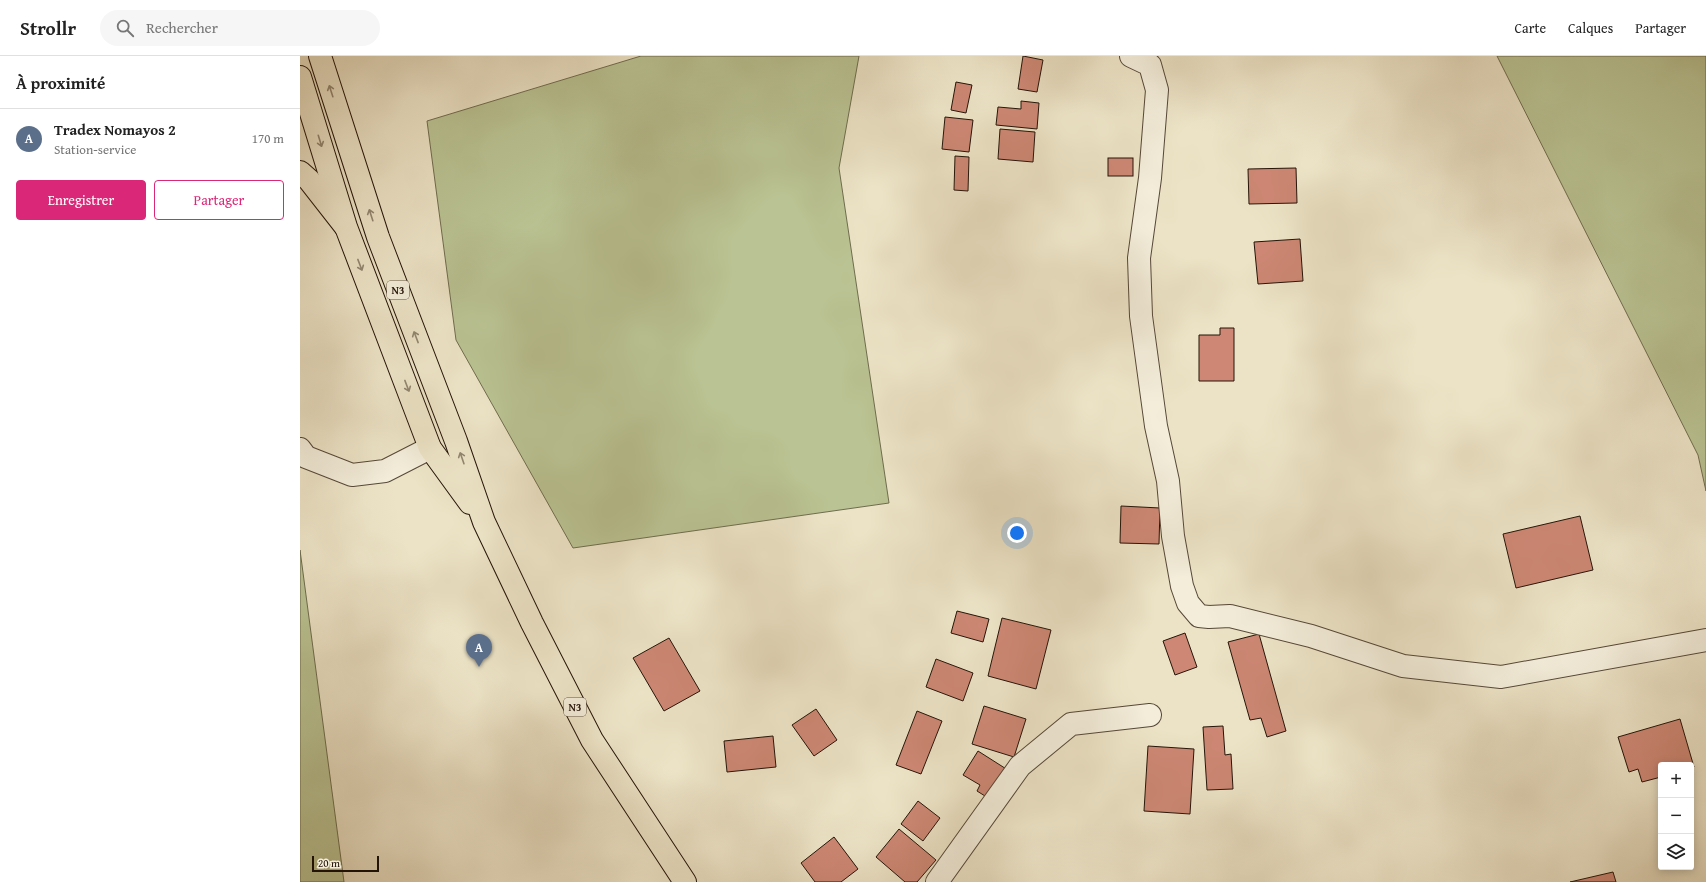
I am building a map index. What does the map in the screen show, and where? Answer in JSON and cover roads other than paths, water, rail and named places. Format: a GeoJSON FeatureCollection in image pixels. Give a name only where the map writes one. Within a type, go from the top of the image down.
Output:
{"type":"FeatureCollection","features":[{"type":"Feature","properties":{"kind":"main road","name":"N3"},"geometry":{"type":"LineString","coordinates":[[320,56],[378,237],[456,441],[484,522],[532,623],[592,740],[685,882]]}},
{"type":"Feature","properties":{"kind":"main road","name":"N3"},"geometry":{"type":"LineString","coordinates":[[300,77],[346,227],[430,448],[484,522]]}},
{"type":"Feature","properties":{"kind":"main road"},"geometry":{"type":"LineString","coordinates":[[300,172],[309,180],[346,227]]}},
{"type":"Feature","properties":{"kind":"street"},"geometry":{"type":"LineString","coordinates":[[1131,56],[1150,66],[1157,90],[1150,178],[1139,258],[1141,316],[1156,426],[1168,482],[1172,536],[1182,586],[1188,604],[1199,616],[1230,616],[1311,636],[1403,666],[1501,677],[1706,640]]}},
{"type":"Feature","properties":{"kind":"street"},"geometry":{"type":"LineString","coordinates":[[300,449],[306,457],[352,475],[385,471],[430,448]]}},
{"type":"Feature","properties":{"kind":"street"},"geometry":{"type":"LineString","coordinates":[[937,882],[1020,766],[1071,724],[1150,715]]}},
{"type":"Feature","properties":{"kind":"place","name":"Tradex Nomayos 2"},"geometry":{"type":"Point","coordinates":[479,667]}}]}
